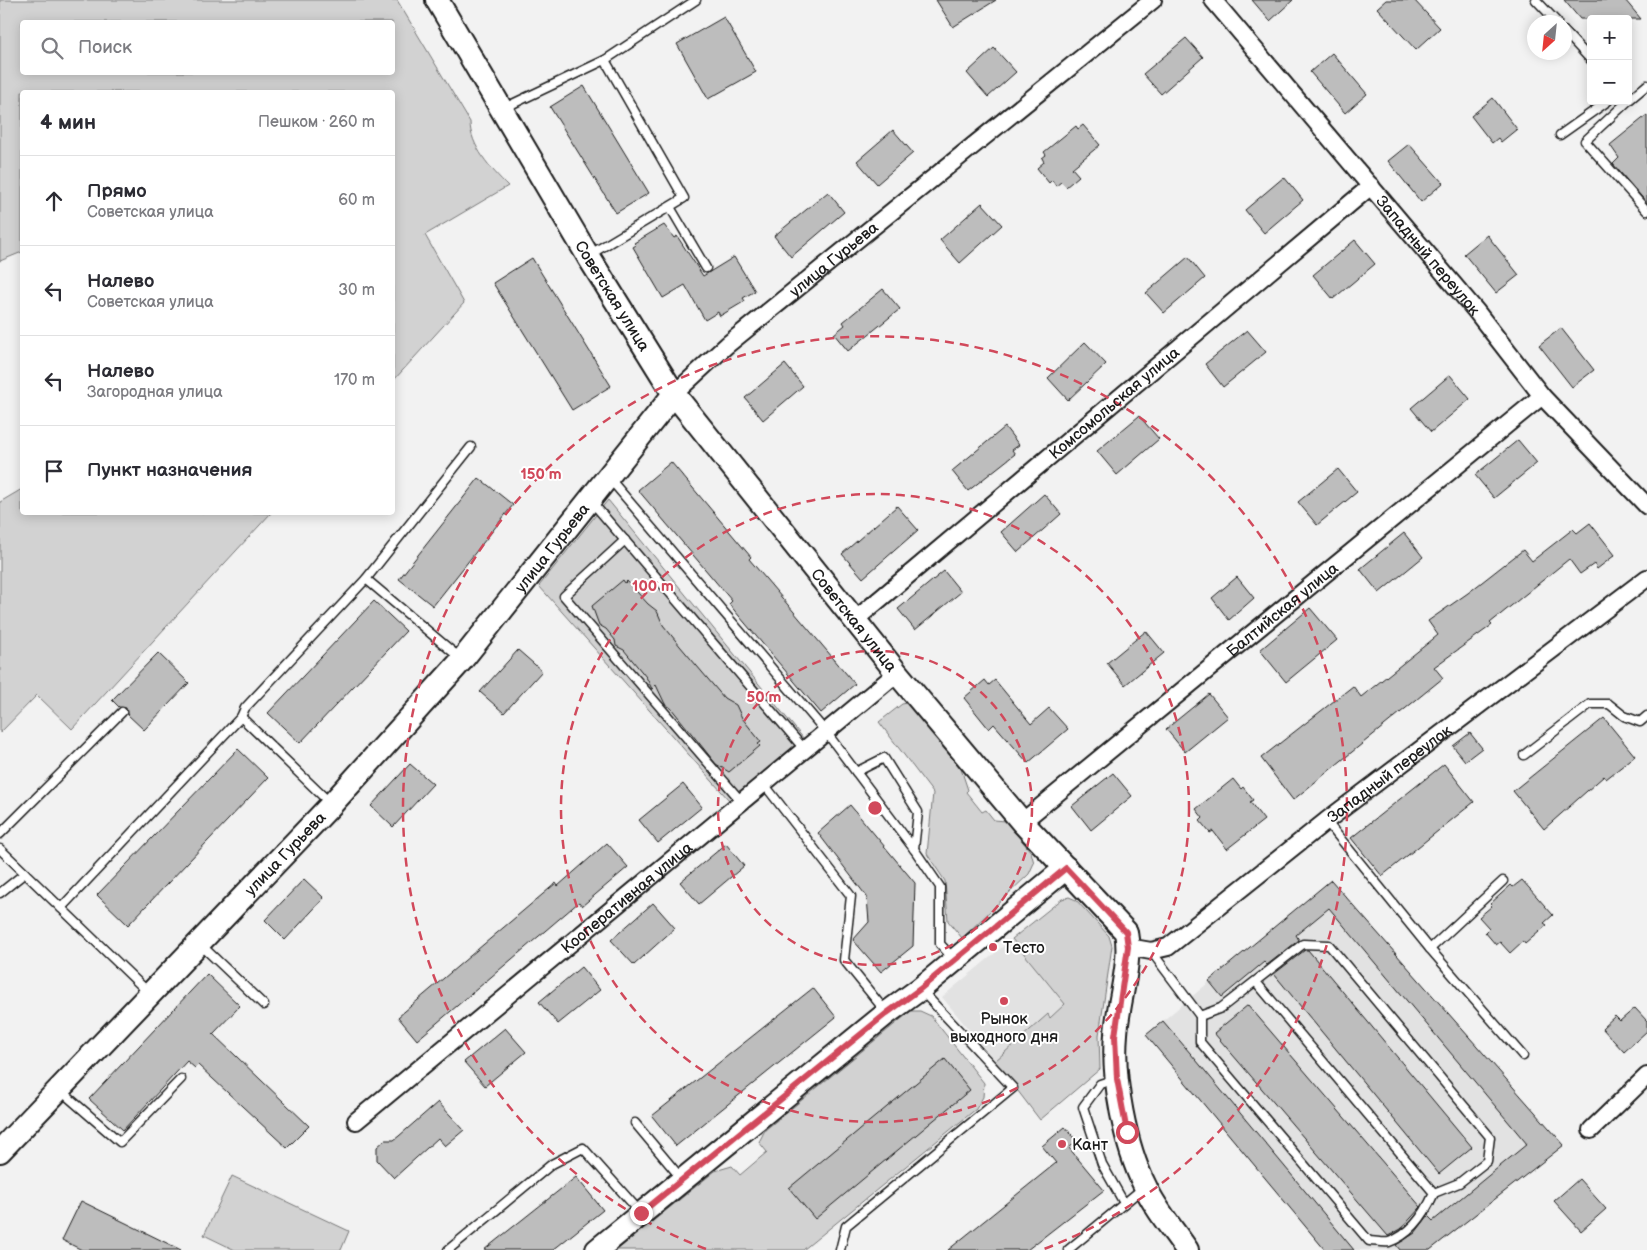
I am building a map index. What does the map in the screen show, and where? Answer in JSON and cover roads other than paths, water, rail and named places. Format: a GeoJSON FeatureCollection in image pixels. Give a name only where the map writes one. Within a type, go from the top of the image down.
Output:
{"type":"FeatureCollection","features":[{"type":"Feature","properties":{"kind":"street","name":"Советская улица"},"geometry":{"type":"LineString","coordinates":[[437,0],[500,110],[674,394],[897,673],[1022,822],[1126,932],[1128,947],[1115,1036],[1117,1079],[1132,1152],[1145,1187],[1187,1250]]}},
{"type":"Feature","properties":{"kind":"street","name":"улица Гурьева"},"geometry":{"type":"LineString","coordinates":[[0,1150],[331,805],[462,660],[674,394],[727,345],[1153,0]]}},
{"type":"Feature","properties":{"kind":"street","name":"Западный переулок"},"geometry":{"type":"LineString","coordinates":[[1213,0],[1476,311],[1542,396],[1647,506]]}},
{"type":"Feature","properties":{"kind":"street","name":"Комсомольская улица"},"geometry":{"type":"LineString","coordinates":[[855,620],[1371,186]]}},
{"type":"Feature","properties":{"kind":"street","name":"Балтийская улица"},"geometry":{"type":"LineString","coordinates":[[1022,822],[1542,396]]}},
{"type":"Feature","properties":{"kind":"street","name":"Западный переулок"},"geometry":{"type":"LineString","coordinates":[[1151,951],[1168,947],[1326,821],[1647,578]]}},
{"type":"Feature","properties":{"kind":"street","name":"Кооперативная улица"},"geometry":{"type":"LineString","coordinates":[[356,1121],[897,673]]}},
{"type":"Feature","properties":{"kind":"street"},"geometry":{"type":"LineString","coordinates":[[596,1250],[887,1013],[920,989],[1066,868]]}},
{"type":"Feature","properties":{"kind":"street"},"geometry":{"type":"LineString","coordinates":[[1128,947],[1151,951]]}},
{"type":"Feature","properties":{"kind":"street"},"geometry":{"type":"LineString","coordinates":[[1591,1130],[1647,1076]]}},
{"type":"Feature","properties":{"kind":"lane"},"geometry":{"type":"LineString","coordinates":[[500,110],[604,60],[696,0]]}},
{"type":"Feature","properties":{"kind":"lane"},"geometry":{"type":"LineString","coordinates":[[1536,0],[1550,15]]}},
{"type":"Feature","properties":{"kind":"lane"},"geometry":{"type":"LineString","coordinates":[[1572,40],[1587,56]]}},
{"type":"Feature","properties":{"kind":"lane"},"geometry":{"type":"LineString","coordinates":[[588,256],[684,198],[604,60]]}},
{"type":"Feature","properties":{"kind":"lane"},"geometry":{"type":"LineString","coordinates":[[1632,98],[1647,85]]}},
{"type":"Feature","properties":{"kind":"lane"},"geometry":{"type":"LineString","coordinates":[[1560,135],[1602,105]]}},
{"type":"Feature","properties":{"kind":"lane"},"geometry":{"type":"LineString","coordinates":[[1624,105],[1585,141],[1647,211]]}},
{"type":"Feature","properties":{"kind":"lane"},"geometry":{"type":"LineString","coordinates":[[670,207],[706,268]]}},
{"type":"Feature","properties":{"kind":"lane"},"geometry":{"type":"LineString","coordinates":[[61,908],[241,717],[245,708],[366,579],[470,447]]}},
{"type":"Feature","properties":{"kind":"lane"},"geometry":{"type":"LineString","coordinates":[[608,477],[826,732],[914,849],[940,887],[940,944],[955,960]]}},
{"type":"Feature","properties":{"kind":"lane"},"geometry":{"type":"LineString","coordinates":[[590,500],[805,750]]}},
{"type":"Feature","properties":{"kind":"lane"},"geometry":{"type":"LineString","coordinates":[[625,540],[564,596],[742,802]]}},
{"type":"Feature","properties":{"kind":"lane"},"geometry":{"type":"LineString","coordinates":[[366,579],[462,660]]}},
{"type":"Feature","properties":{"kind":"lane"},"geometry":{"type":"LineString","coordinates":[[1524,755],[1590,704],[1609,704],[1624,716],[1640,722],[1647,716]]}},
{"type":"Feature","properties":{"kind":"lane"},"geometry":{"type":"LineString","coordinates":[[0,834],[122,712]]}},
{"type":"Feature","properties":{"kind":"lane"},"geometry":{"type":"LineString","coordinates":[[241,717],[331,805]]}},
{"type":"Feature","properties":{"kind":"lane"},"geometry":{"type":"LineString","coordinates":[[856,772],[884,758],[918,812],[914,849]]}},
{"type":"Feature","properties":{"kind":"lane"},"geometry":{"type":"LineString","coordinates":[[764,784],[851,896],[844,960],[887,1013]]}},
{"type":"Feature","properties":{"kind":"lane"},"geometry":{"type":"LineString","coordinates":[[1326,821],[1430,949],[1523,1056]]}},
{"type":"Feature","properties":{"kind":"lane"},"geometry":{"type":"LineString","coordinates":[[0,849],[149,994]]}},
{"type":"Feature","properties":{"kind":"lane"},"geometry":{"type":"LineString","coordinates":[[0,893],[25,873]]}},
{"type":"Feature","properties":{"kind":"lane"},"geometry":{"type":"LineString","coordinates":[[1430,949],[1503,881]]}},
{"type":"Feature","properties":{"kind":"lane"},"geometry":{"type":"LineString","coordinates":[[198,942],[264,1005]]}},
{"type":"Feature","properties":{"kind":"lane"},"geometry":{"type":"LineString","coordinates":[[1151,951],[1200,1016],[1200,1042],[1370,1241],[1388,1242],[1411,1229],[1426,1211],[1434,1193],[1459,1183],[1487,1161],[1490,1137],[1329,946],[1303,944],[1221,1008],[1200,1016]]}},
{"type":"Feature","properties":{"kind":"lane"},"geometry":{"type":"LineString","coordinates":[[1256,982],[1434,1193]]}},
{"type":"Feature","properties":{"kind":"lane"},"geometry":{"type":"LineString","coordinates":[[840,1250],[846,1226],[1013,1088],[920,989]]}},
{"type":"Feature","properties":{"kind":"lane"},"geometry":{"type":"LineString","coordinates":[[68,1097],[120,1142],[181,1079]]}},
{"type":"Feature","properties":{"kind":"lane"},"geometry":{"type":"LineString","coordinates":[[1117,1079],[1100,1084],[1084,1107],[1102,1164],[1124,1204]]}},
{"type":"Feature","properties":{"kind":"lane"},"geometry":{"type":"LineString","coordinates":[[635,1123],[682,1180]]}},
{"type":"Feature","properties":{"kind":"lane"},"geometry":{"type":"LineString","coordinates":[[448,1250],[552,1164],[583,1148],[641,1213]]}},
{"type":"Feature","properties":{"kind":"lane"},"geometry":{"type":"LineString","coordinates":[[1068,1250],[1145,1187]]}},
{"type":"Feature","properties":{"kind":"place","name":"Тесто"},"geometry":{"type":"Point","coordinates":[993,947]}},
{"type":"Feature","properties":{"kind":"place","name":"Рынок выходного дня"},"geometry":{"type":"Point","coordinates":[1004,1001]}},
{"type":"Feature","properties":{"kind":"place","name":"Кант"},"geometry":{"type":"Point","coordinates":[1062,1144]}}]}
